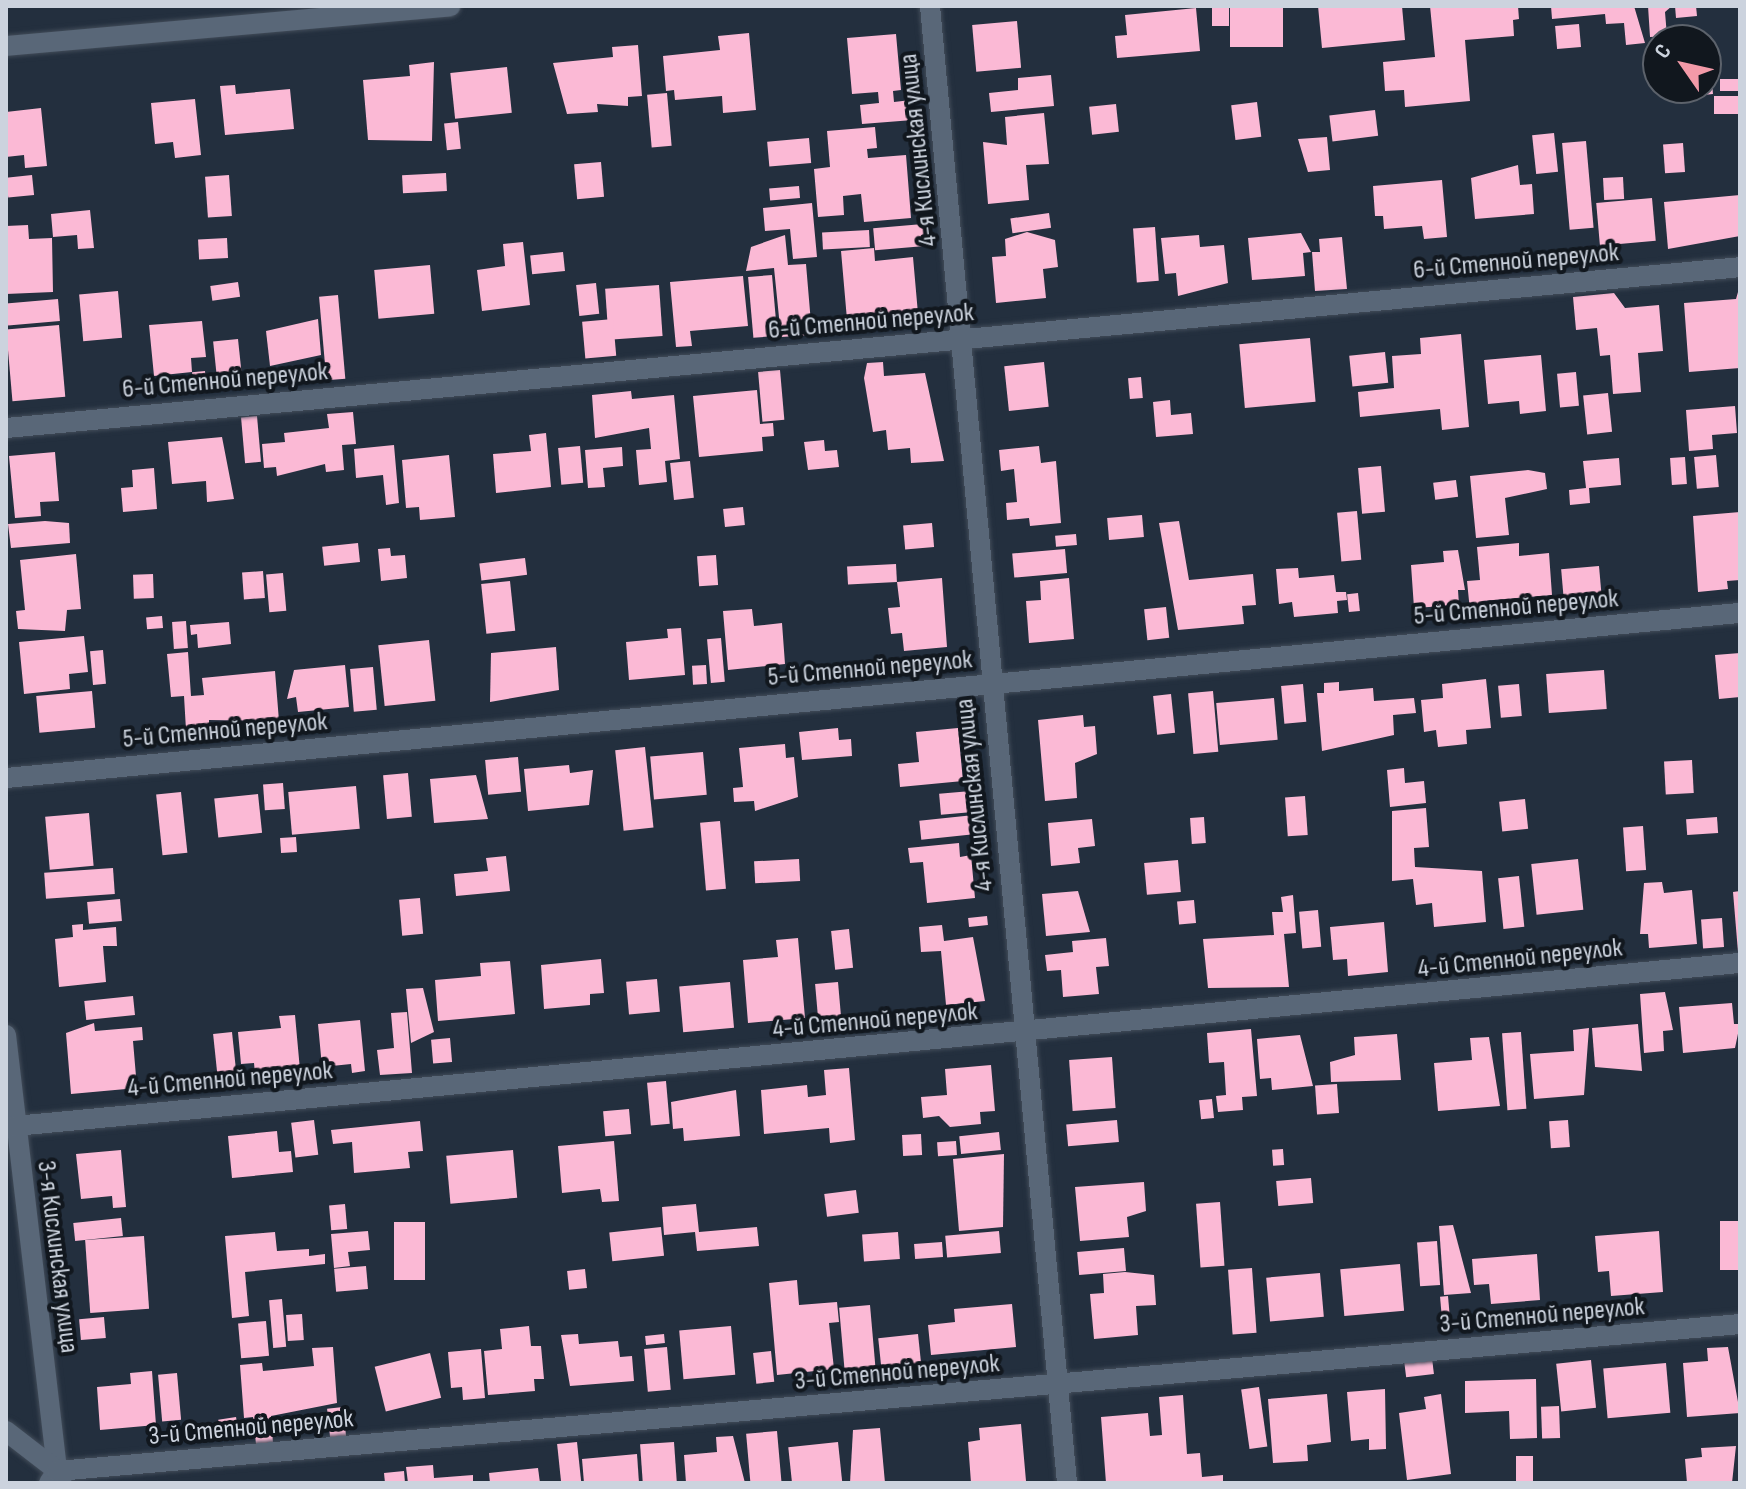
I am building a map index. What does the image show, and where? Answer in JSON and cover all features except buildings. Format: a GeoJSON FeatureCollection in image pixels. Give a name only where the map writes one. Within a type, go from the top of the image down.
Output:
{"type":"FeatureCollection","features":[{"type":"Feature","properties":{"kind":"street"},"geometry":{"type":"LineString","coordinates":[[6,46],[450,6]]}},
{"type":"Feature","properties":{"kind":"street","name":"4-я Кислинская улица"},"geometry":{"type":"LineString","coordinates":[[930,6],[965,339],[989,684],[1027,1033],[1067,1483]]}},
{"type":"Feature","properties":{"kind":"street","name":"6-й Степной переулок"},"geometry":{"type":"LineString","coordinates":[[6,428],[1740,267]]}},
{"type":"Feature","properties":{"kind":"street","name":"5-й Степной переулок"},"geometry":{"type":"LineString","coordinates":[[6,778],[1740,613]]}},
{"type":"Feature","properties":{"kind":"street","name":"4-й Степной переулок"},"geometry":{"type":"LineString","coordinates":[[15,1126],[1027,1033],[1740,963]]}},
{"type":"Feature","properties":{"kind":"street","name":"3-я Кислинская улица"},"geometry":{"type":"LineString","coordinates":[[6,1035],[60,1479]]}},
{"type":"Feature","properties":{"kind":"street","name":"3-й Степной переулок"},"geometry":{"type":"LineString","coordinates":[[60,1479],[1740,1324]]}},
{"type":"Feature","properties":{"kind":"street"},"geometry":{"type":"LineString","coordinates":[[6,1431],[60,1479]]}}]}
